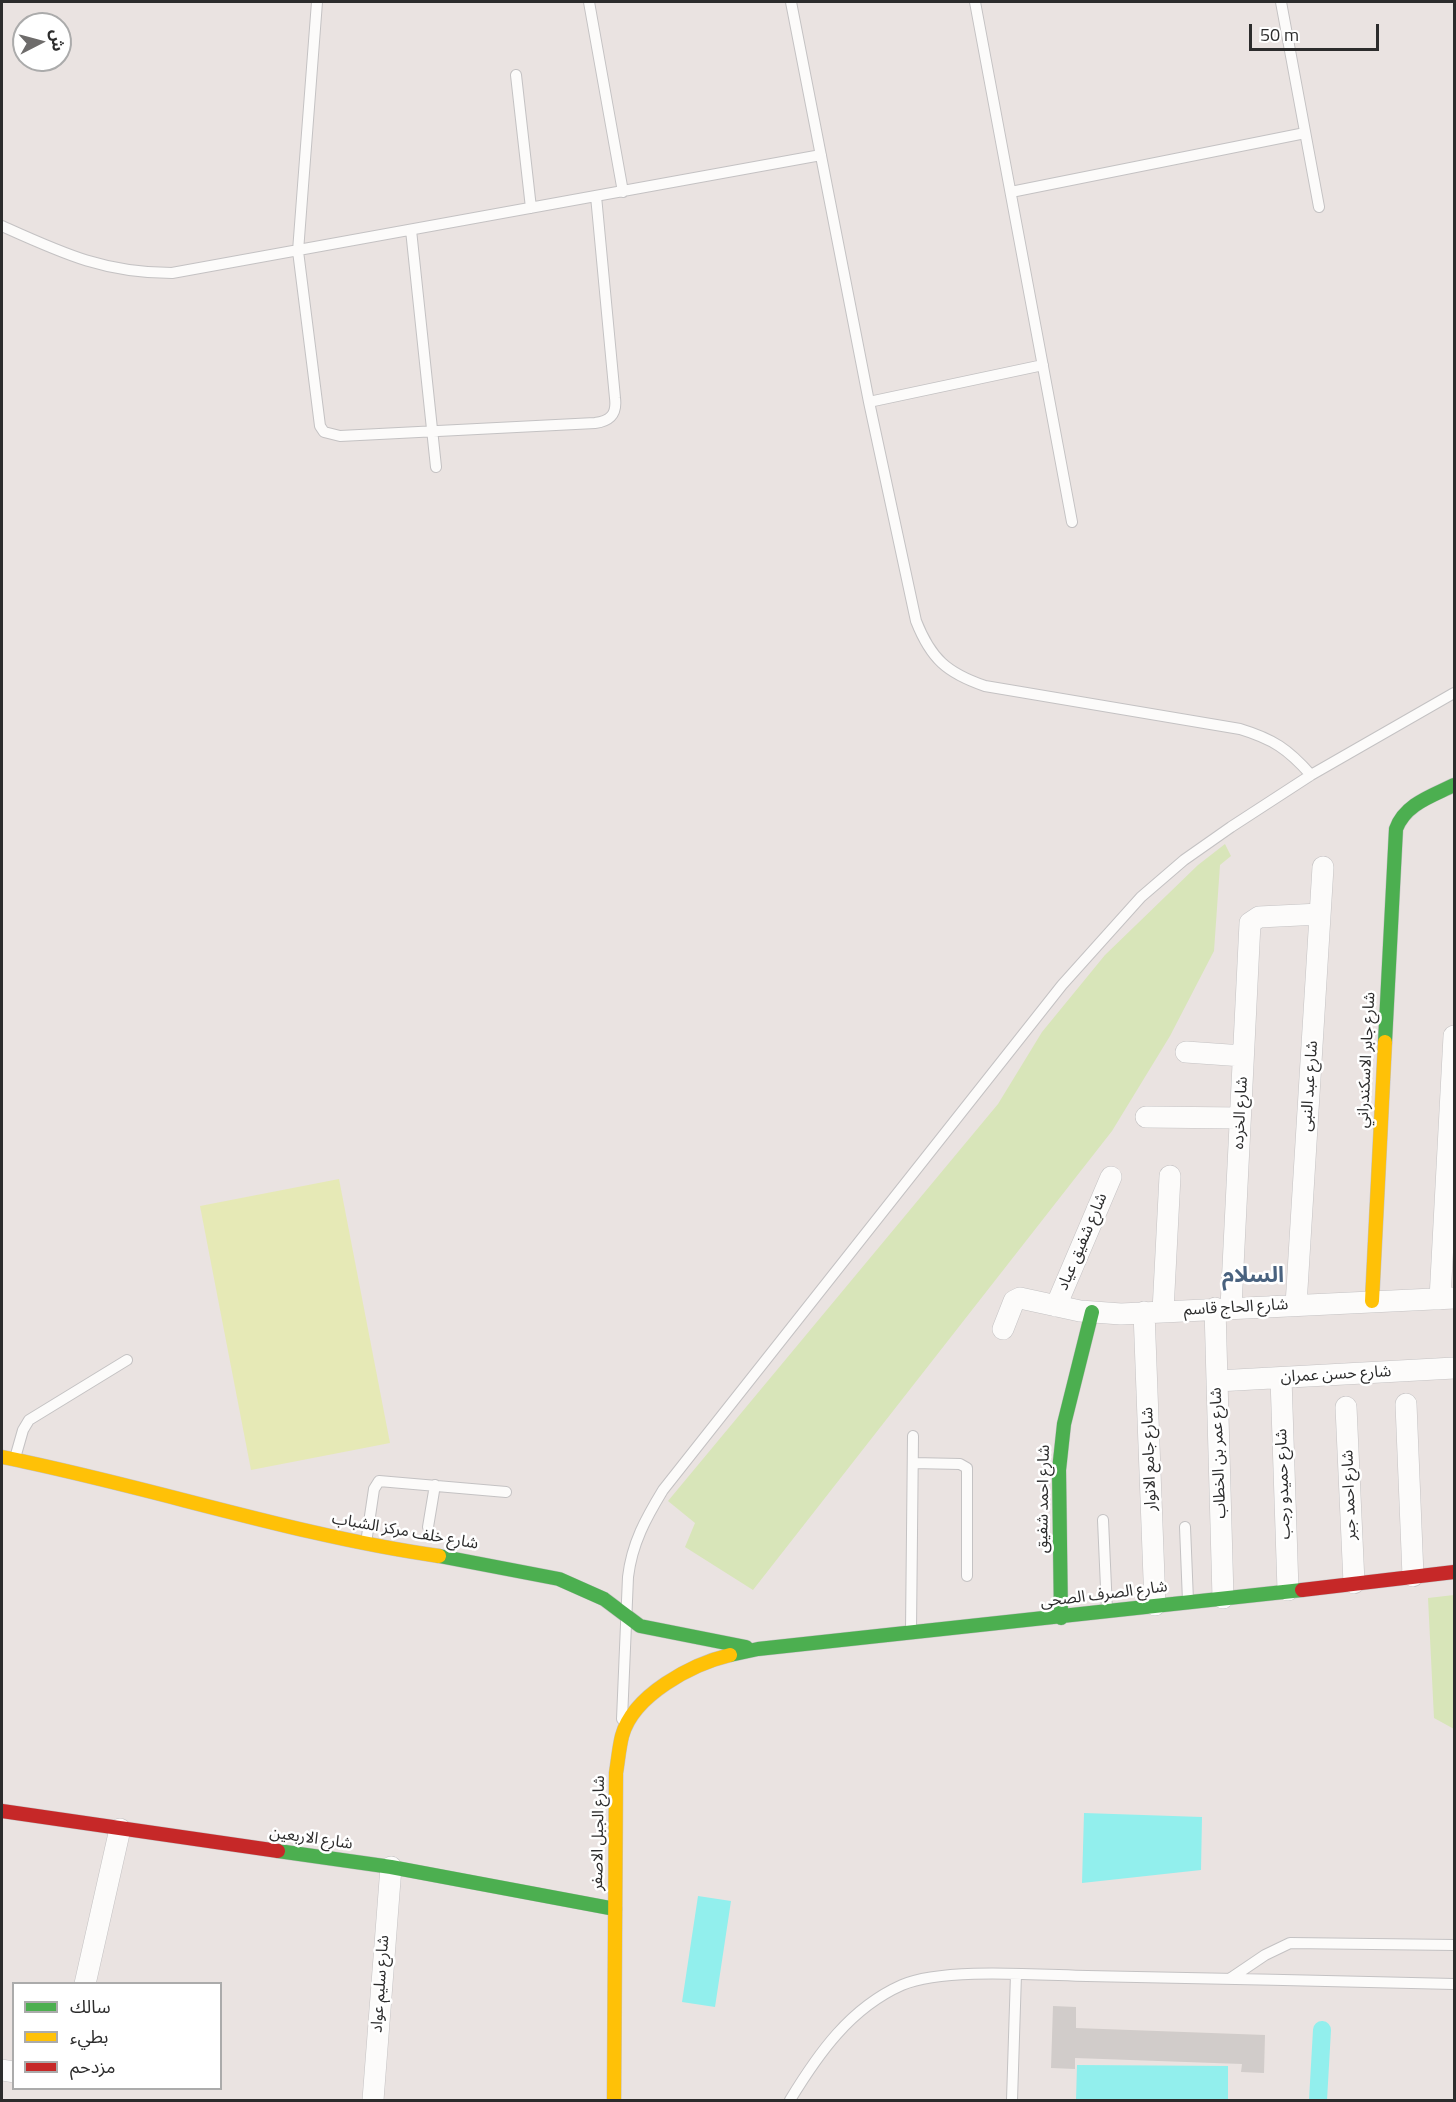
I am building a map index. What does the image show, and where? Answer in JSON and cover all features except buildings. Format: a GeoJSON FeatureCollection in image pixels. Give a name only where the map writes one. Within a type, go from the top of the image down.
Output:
{"type":"FeatureCollection","features":[{"type":"Feature","properties":{"kind":"street","name":"شارع جابر الاسكندراني"},"geometry":{"type":"LineString","coordinates":[[1372,1302],[1397,821],[1406,810],[1455,785]]}},
{"type":"Feature","properties":{"kind":"street","name":"شارع عبد النبى"},"geometry":{"type":"LineString","coordinates":[[1296,1305],[1323,867]]}},
{"type":"Feature","properties":{"kind":"street","name":"شارع الخرده"},"geometry":{"type":"LineString","coordinates":[[1223,1308],[1240,1118],[1252,920],[1259,917],[1320,914]]}},
{"type":"Feature","properties":{"kind":"street"},"geometry":{"type":"LineString","coordinates":[[1447,1299],[1455,1036]]}},
{"type":"Feature","properties":{"kind":"street"},"geometry":{"type":"LineString","coordinates":[[1186,1052],[1243,1056]]}},
{"type":"Feature","properties":{"kind":"street"},"geometry":{"type":"LineString","coordinates":[[1146,1117],[1240,1118]]}},
{"type":"Feature","properties":{"kind":"street","name":"شارع جامع الانوار"},"geometry":{"type":"LineString","coordinates":[[1155,1605],[1153,1312],[1170,1176]]}},
{"type":"Feature","properties":{"kind":"street","name":"شارع شفيق عياد"},"geometry":{"type":"LineString","coordinates":[[1056,1306],[1111,1177]]}},
{"type":"Feature","properties":{"kind":"street","name":"شارع الحاج قاسم"},"geometry":{"type":"LineString","coordinates":[[1003,1329],[1014,1301],[1020,1298],[1092,1312],[1153,1312],[1447,1299]]}},
{"type":"Feature","properties":{"kind":"street","name":"شارع عمر بن الخطاب"},"geometry":{"type":"LineString","coordinates":[[1223,1308],[1217,1381],[1223,1598]]}},
{"type":"Feature","properties":{"kind":"street","name":"شارع احمد شفيق"},"geometry":{"type":"LineString","coordinates":[[1061,1618],[1059,1470],[1064,1424],[1092,1312]]}},
{"type":"Feature","properties":{"kind":"street","name":"شارع حسن عمران"},"geometry":{"type":"LineString","coordinates":[[1217,1381],[1455,1368]]}},
{"type":"Feature","properties":{"kind":"street","name":"شارع حميدو رجب"},"geometry":{"type":"LineString","coordinates":[[1281,1378],[1288,1590]]}},
{"type":"Feature","properties":{"kind":"street"},"geometry":{"type":"LineString","coordinates":[[1406,1404],[1413,1576]]}},
{"type":"Feature","properties":{"kind":"street","name":"شارع احمد جبر"},"geometry":{"type":"LineString","coordinates":[[1346,1407],[1354,1583]]}},
{"type":"Feature","properties":{"kind":"street","name":"شارع خلف مركز الشباب"},"geometry":{"type":"LineString","coordinates":[[8,1458],[88,1474],[366,1546],[478,1562],[559,1579],[590,1591],[640,1626],[758,1649]]}},
{"type":"Feature","properties":{"kind":"street","name":"شارع الصرف الصحى"},"geometry":{"type":"LineString","coordinates":[[758,1649],[1061,1618],[1155,1605],[1455,1572]]}},
{"type":"Feature","properties":{"kind":"street","name":"شارع الجبل الاصفر"},"geometry":{"type":"LineString","coordinates":[[614,2100],[616,1773],[622,1734],[633,1715],[665,1682],[705,1661],[758,1649]]}},
{"type":"Feature","properties":{"kind":"street","name":"شارع الاربعين"},"geometry":{"type":"LineString","coordinates":[[2,1811],[391,1868],[615,1909]]}},
{"type":"Feature","properties":{"kind":"street"},"geometry":{"type":"LineString","coordinates":[[85,1982],[120,1829]]}},
{"type":"Feature","properties":{"kind":"street","name":"شارع سليم عواد"},"geometry":{"type":"LineString","coordinates":[[373,2100],[391,1868]]}},
{"type":"Feature","properties":{"kind":"lane"},"geometry":{"type":"LineString","coordinates":[[317,2],[298,251],[318,418],[324,432],[340,436],[595,423],[605,422],[612,416],[616,408],[596,196]]}},
{"type":"Feature","properties":{"kind":"lane"},"geometry":{"type":"LineString","coordinates":[[589,2],[623,192]]}},
{"type":"Feature","properties":{"kind":"lane"},"geometry":{"type":"LineString","coordinates":[[791,2],[869,402],[916,621],[925,644],[941,664],[961,678],[985,686],[1240,729],[1268,738],[1292,753],[1311,775]]}},
{"type":"Feature","properties":{"kind":"lane"},"geometry":{"type":"LineString","coordinates":[[975,2],[1072,522]]}},
{"type":"Feature","properties":{"kind":"lane"},"geometry":{"type":"LineString","coordinates":[[1281,2],[1319,207]]}},
{"type":"Feature","properties":{"kind":"lane"},"geometry":{"type":"LineString","coordinates":[[516,75],[531,208]]}},
{"type":"Feature","properties":{"kind":"lane"},"geometry":{"type":"LineString","coordinates":[[1011,192],[1305,132]]}},
{"type":"Feature","properties":{"kind":"lane"},"geometry":{"type":"LineString","coordinates":[[2,226],[73,257],[105,267],[138,273],[172,273],[821,155]]}},
{"type":"Feature","properties":{"kind":"lane"},"geometry":{"type":"LineString","coordinates":[[411,230],[436,467]]}},
{"type":"Feature","properties":{"kind":"lane"},"geometry":{"type":"LineString","coordinates":[[869,402],[1043,365]]}},
{"type":"Feature","properties":{"kind":"lane"},"geometry":{"type":"LineString","coordinates":[[622,1734],[624,1614],[630,1558],[641,1525],[663,1490],[1062,985],[1141,897],[1184,860],[1311,775],[1455,693]]}},
{"type":"Feature","properties":{"kind":"lane"},"geometry":{"type":"LineString","coordinates":[[8,1458],[29,1420],[127,1360]]}},
{"type":"Feature","properties":{"kind":"lane"},"geometry":{"type":"LineString","coordinates":[[911,1634],[913,1436]]}},
{"type":"Feature","properties":{"kind":"lane"},"geometry":{"type":"LineString","coordinates":[[913,1463],[960,1464],[967,1468],[967,1576]]}},
{"type":"Feature","properties":{"kind":"lane"},"geometry":{"type":"LineString","coordinates":[[366,1546],[375,1484],[383,1480],[506,1492]]}},
{"type":"Feature","properties":{"kind":"lane"},"geometry":{"type":"LineString","coordinates":[[428,1527],[435,1485]]}},
{"type":"Feature","properties":{"kind":"lane"},"geometry":{"type":"LineString","coordinates":[[1103,1520],[1107,1612]]}},
{"type":"Feature","properties":{"kind":"lane"},"geometry":{"type":"LineString","coordinates":[[1185,1527],[1188,1602]]}},
{"type":"Feature","properties":{"kind":"lane"},"geometry":{"type":"LineString","coordinates":[[1231,1978],[1265,1955],[1290,1943],[1305,1941],[1455,1945]]}},
{"type":"Feature","properties":{"kind":"lane"},"geometry":{"type":"LineString","coordinates":[[1012,2100],[1016,1974]]}},
{"type":"Feature","properties":{"kind":"lane"},"geometry":{"type":"LineString","coordinates":[[790,2100],[814,2061],[853,2016],[877,1997],[904,1984],[933,1977],[1016,1974],[1455,1984]]}},
{"type":"Feature","properties":{"kind":"green space"},"geometry":{"type":"Polygon","coordinates":[[[1225,844],[1231,856],[1220,865],[1214,951],[1170,1036],[1112,1131],[753,1590],[685,1547],[695,1523],[668,1501],[998,1104],[1042,1032],[1105,955],[1198,865],[1225,844]]]}},
{"type":"Feature","properties":{"kind":"green space"},"geometry":{"type":"Polygon","coordinates":[[[339,1179],[390,1443],[251,1470],[200,1206],[339,1179]]]}},
{"type":"Feature","properties":{"kind":"green space"},"geometry":{"type":"Polygon","coordinates":[[[1454,1595],[1454,1729],[1434,1718],[1428,1598],[1454,1595]]]}},
{"type":"Feature","properties":{"kind":"water"},"geometry":{"type":"Polygon","coordinates":[[[1084,1813],[1202,1817],[1201,1870],[1082,1883],[1084,1813]]]}},
{"type":"Feature","properties":{"kind":"water"},"geometry":{"type":"Polygon","coordinates":[[[698,1896],[731,1901],[715,2007],[682,2002],[698,1896]]]}},
{"type":"Feature","properties":{"kind":"water"},"geometry":{"type":"Polygon","coordinates":[[[1077,2065],[1228,2066],[1228,2100],[1076,2100],[1077,2065]]]}},
{"type":"Feature","properties":{"kind":"waterway"},"geometry":{"type":"LineString","coordinates":[[1318,2100],[1322,2030]]}},
{"type":"Feature","properties":{"kind":"traffic: fast"},"geometry":{"type":"LineString","coordinates":[[1385,1042],[1396,829],[1400,820],[1413,807],[1454,785]]}},
{"type":"Feature","properties":{"kind":"traffic: fast"},"geometry":{"type":"LineString","coordinates":[[1061,1618],[1059,1470],[1064,1424],[1092,1312]]}},
{"type":"Feature","properties":{"kind":"traffic: fast"},"geometry":{"type":"LineString","coordinates":[[439,1556],[559,1579],[604,1599],[640,1626],[746,1647]]}},
{"type":"Feature","properties":{"kind":"traffic: fast"},"geometry":{"type":"LineString","coordinates":[[730,1655],[758,1649],[1302,1590]]}},
{"type":"Feature","properties":{"kind":"traffic: fast"},"geometry":{"type":"LineString","coordinates":[[278,1851],[391,1867],[615,1909]]}},
{"type":"Feature","properties":{"kind":"traffic: slow"},"geometry":{"type":"LineString","coordinates":[[1372,1301],[1385,1042]]}},
{"type":"Feature","properties":{"kind":"traffic: slow"},"geometry":{"type":"LineString","coordinates":[[2,1457],[329,1536],[439,1556]]}},
{"type":"Feature","properties":{"kind":"traffic: slow"},"geometry":{"type":"LineString","coordinates":[[614,2100],[616,1773],[622,1736],[628,1721],[651,1695],[682,1674],[715,1659],[730,1655]]}},
{"type":"Feature","properties":{"kind":"traffic: jam"},"geometry":{"type":"LineString","coordinates":[[1302,1590],[1454,1572]]}},
{"type":"Feature","properties":{"kind":"traffic: jam"},"geometry":{"type":"LineString","coordinates":[[2,1811],[278,1851]]}},
{"type":"Feature","properties":{"kind":"district","name":"السلام"},"geometry":{"type":"Point","coordinates":[1253,1277]}}]}
